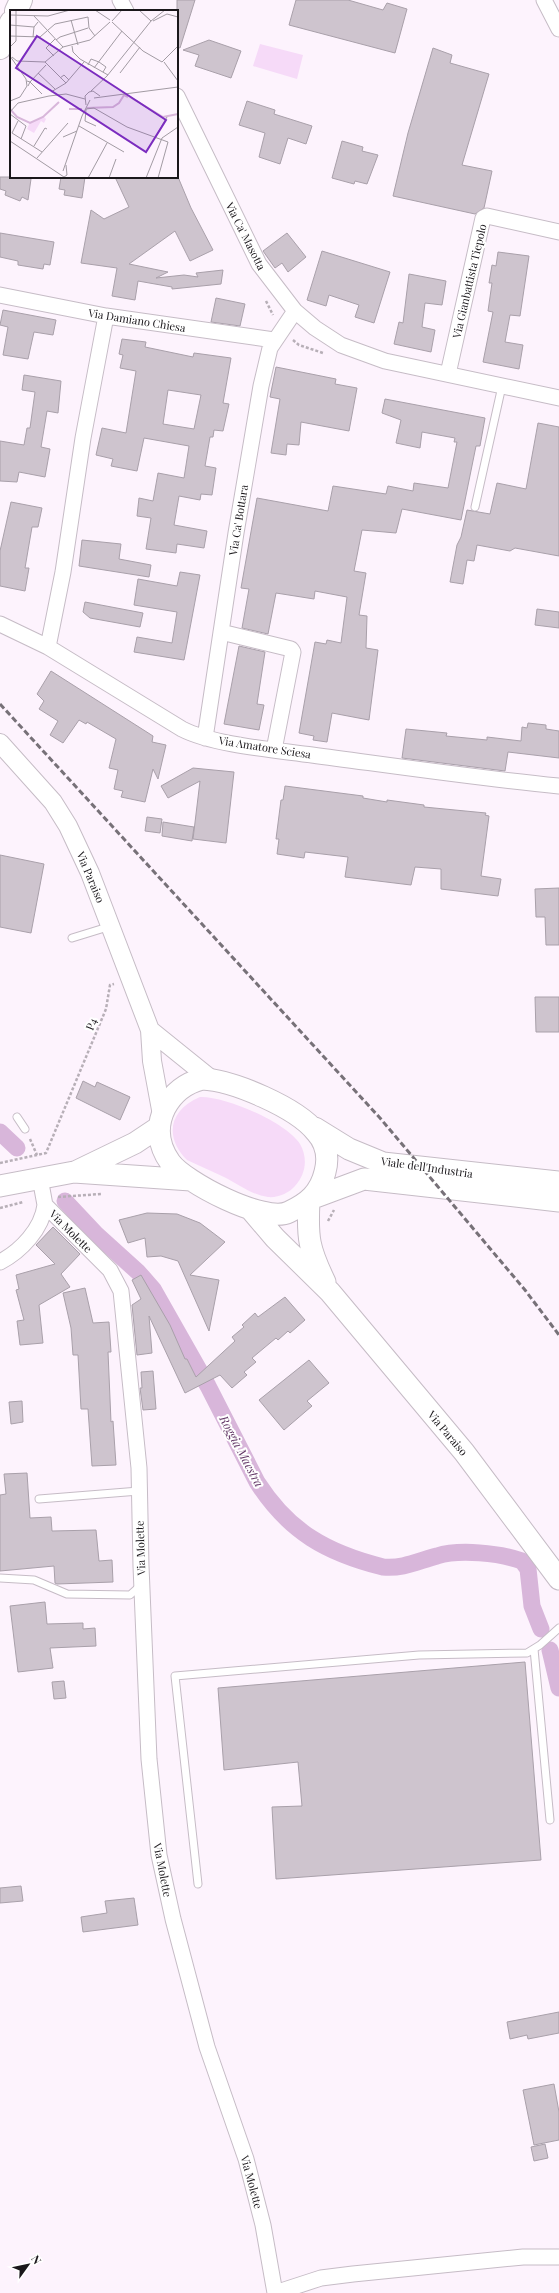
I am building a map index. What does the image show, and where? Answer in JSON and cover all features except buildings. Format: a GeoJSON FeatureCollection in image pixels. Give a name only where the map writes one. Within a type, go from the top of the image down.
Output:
{"type":"FeatureCollection","features":[{"type":"Feature","properties":{"kind":"main road"},"geometry":{"type":"LineString","coordinates":[[16,10],[20,0]]}},
{"type":"Feature","properties":{"kind":"main road"},"geometry":{"type":"LineString","coordinates":[[0,48],[10,24]]}},
{"type":"Feature","properties":{"kind":"main road"},"geometry":{"type":"LineString","coordinates":[[252,1211],[183,1175],[170,1163],[162,1149],[161,1121],[168,1102],[179,1090],[192,1082],[212,1080],[231,1084],[282,1106],[305,1122],[316,1132],[326,1150],[327,1162],[323,1180],[311,1200]]}},
{"type":"Feature","properties":{"kind":"main road"},"geometry":{"type":"LineString","coordinates":[[74,1172],[135,1143],[161,1121]]}},
{"type":"Feature","properties":{"kind":"main road","name":"Viale dell'Industria"},"geometry":{"type":"LineString","coordinates":[[305,1122],[349,1149],[383,1163],[559,1182]]}},
{"type":"Feature","properties":{"kind":"main road"},"geometry":{"type":"LineString","coordinates":[[0,1186],[74,1172],[191,1180]]}},
{"type":"Feature","properties":{"kind":"main road","name":"Viale dell'Industria"},"geometry":{"type":"LineString","coordinates":[[252,1211],[268,1215],[286,1213],[311,1200],[364,1180],[559,1201]]}},
{"type":"Feature","properties":{"kind":"main road","name":"Via Paraiso"},"geometry":{"type":"LineString","coordinates":[[311,1200],[308,1233],[310,1246],[330,1292]]}},
{"type":"Feature","properties":{"kind":"main road","name":"Via Paraiso"},"geometry":{"type":"LineString","coordinates":[[252,1211],[275,1238],[330,1292],[464,1452],[559,1579]]}},
{"type":"Feature","properties":{"kind":"street"},"geometry":{"type":"LineString","coordinates":[[120,0],[125,10]]}},
{"type":"Feature","properties":{"kind":"street"},"geometry":{"type":"LineString","coordinates":[[544,0],[559,29]]}},
{"type":"Feature","properties":{"kind":"street","name":"Via Ca' Masotta"},"geometry":{"type":"LineString","coordinates":[[178,98],[258,264],[295,311],[315,328],[341,345],[385,361],[559,398]]}},
{"type":"Feature","properties":{"kind":"street","name":"Via Gianbattista Tiepolo"},"geometry":{"type":"LineString","coordinates":[[448,374],[483,218],[487,216],[559,232]]}},
{"type":"Feature","properties":{"kind":"street","name":"Via Damiano Chiesa"},"geometry":{"type":"LineString","coordinates":[[0,295],[106,316],[277,335]]}},
{"type":"Feature","properties":{"kind":"street","name":"Via Ca' Bottara"},"geometry":{"type":"LineString","coordinates":[[205,738],[260,394],[270,348],[277,335],[295,311]]}},
{"type":"Feature","properties":{"kind":"street"},"geometry":{"type":"LineString","coordinates":[[48,647],[62,572],[83,438],[106,316]]}},
{"type":"Feature","properties":{"kind":"street","name":"Via Amatore Sciesa"},"geometry":{"type":"LineString","coordinates":[[0,624],[48,647],[182,728],[205,738],[274,750],[495,780],[559,786]]}},
{"type":"Feature","properties":{"kind":"street"},"geometry":{"type":"LineString","coordinates":[[221,632],[291,649],[293,652],[274,750]]}},
{"type":"Feature","properties":{"kind":"street","name":"Via Paraiso"},"geometry":{"type":"LineString","coordinates":[[0,743],[53,802],[68,826],[111,926],[129,979],[150,1030],[152,1061],[161,1121]]}},
{"type":"Feature","properties":{"kind":"street","name":"Via Paraiso"},"geometry":{"type":"LineString","coordinates":[[150,1030],[212,1080]]}},
{"type":"Feature","properties":{"kind":"street","name":"Via Molette"},"geometry":{"type":"LineString","coordinates":[[40,1178],[45,1201],[110,1270],[121,1291],[139,1468],[149,1759],[159,1855],[173,1919],[207,2047],[246,2159],[263,2224],[275,2293],[321,2278],[523,2257],[559,2257]]}},
{"type":"Feature","properties":{"kind":"street"},"geometry":{"type":"LineString","coordinates":[[0,1262],[35,1231],[42,1221],[45,1201]]}},
{"type":"Feature","properties":{"kind":"lane"},"geometry":{"type":"LineString","coordinates":[[475,507],[502,386]]}},
{"type":"Feature","properties":{"kind":"lane"},"geometry":{"type":"LineString","coordinates":[[72,938],[111,926]]}},
{"type":"Feature","properties":{"kind":"lane"},"geometry":{"type":"LineString","coordinates":[[17,1116],[25,1129]]}},
{"type":"Feature","properties":{"kind":"lane"},"geometry":{"type":"LineString","coordinates":[[39,1499],[139,1491]]}},
{"type":"Feature","properties":{"kind":"lane"},"geometry":{"type":"LineString","coordinates":[[0,1578],[34,1580],[67,1594],[130,1595],[142,1585]]}},
{"type":"Feature","properties":{"kind":"lane"},"geometry":{"type":"LineString","coordinates":[[198,1884],[175,1676],[419,1655],[527,1652],[534,1649],[559,1628]]}},
{"type":"Feature","properties":{"kind":"lane"},"geometry":{"type":"LineString","coordinates":[[534,1649],[550,1820]]}},
{"type":"Feature","properties":{"kind":"path"},"geometry":{"type":"LineString","coordinates":[[264,298],[277,335],[299,345],[326,354]]}},
{"type":"Feature","properties":{"kind":"path","name":"P4"},"geometry":{"type":"LineString","coordinates":[[37,1155],[46,1153],[106,1009],[110,985],[129,979]]}},
{"type":"Feature","properties":{"kind":"path"},"geometry":{"type":"LineString","coordinates":[[0,1163],[37,1155],[25,1129]]}},
{"type":"Feature","properties":{"kind":"path"},"geometry":{"type":"LineString","coordinates":[[45,1201],[105,1194]]}},
{"type":"Feature","properties":{"kind":"path"},"geometry":{"type":"LineString","coordinates":[[324,1228],[338,1206]]}},
{"type":"Feature","properties":{"kind":"shaded area"},"geometry":{"type":"Polygon","coordinates":[[[260,44],[303,55],[297,79],[253,66],[260,44]]]}},
{"type":"Feature","properties":{"kind":"shaded area"},"geometry":{"type":"Polygon","coordinates":[[[200,1097],[224,1101],[254,1112],[282,1127],[293,1136],[303,1149],[305,1166],[302,1176],[293,1189],[279,1196],[262,1196],[187,1160],[175,1142],[173,1125],[176,1117],[182,1109],[190,1102],[200,1097]]]}},
{"type":"Feature","properties":{"kind":"waterway","name":"Roggia Maestra"},"geometry":{"type":"LineString","coordinates":[[0,1132],[17,1148]]}},
{"type":"Feature","properties":{"kind":"waterway","name":"Roggia Maestra"},"geometry":{"type":"LineString","coordinates":[[65,1201],[96,1234],[138,1272],[153,1289],[208,1386],[257,1482],[269,1499],[296,1527],[311,1538],[344,1555],[383,1567],[404,1566],[446,1554],[468,1552],[491,1554],[522,1561],[528,1569],[532,1606],[541,1629]]}},
{"type":"Feature","properties":{"kind":"waterway","name":"Roggia Maestra"},"geometry":{"type":"LineString","coordinates":[[550,1650],[559,1688]]}},
{"type":"Feature","properties":{"kind":"railway"},"geometry":{"type":"LineString","coordinates":[[0,704],[380,1118],[525,1290],[559,1335]]}}]}
